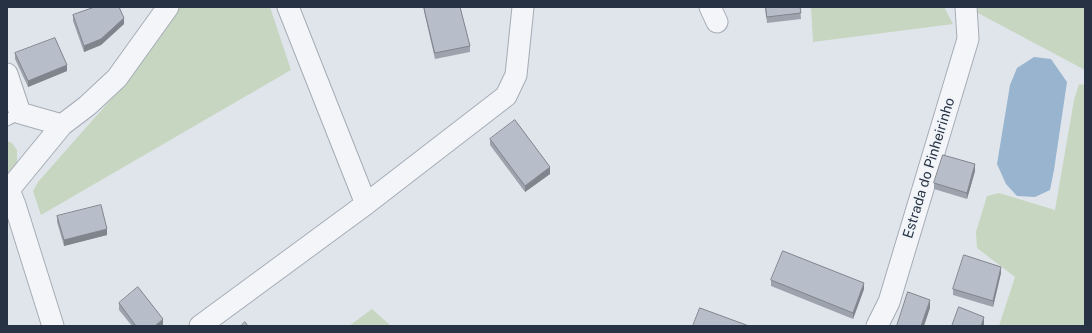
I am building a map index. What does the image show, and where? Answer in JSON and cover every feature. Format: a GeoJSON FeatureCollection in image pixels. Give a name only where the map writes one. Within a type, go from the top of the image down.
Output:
{"type":"FeatureCollection","features":[{"type":"Feature","properties":{"kind":"street"},"geometry":{"type":"LineString","coordinates":[[53,326],[15,205],[8,191],[62,125],[87,106],[116,78],[168,7]]}},
{"type":"Feature","properties":{"kind":"street"},"geometry":{"type":"LineString","coordinates":[[288,7],[366,204]]}},
{"type":"Feature","properties":{"kind":"street"},"geometry":{"type":"LineString","coordinates":[[200,326],[366,204],[506,96],[516,75],[523,7]]}},
{"type":"Feature","properties":{"kind":"street","name":"Estrada do Pinheirinho"},"geometry":{"type":"LineString","coordinates":[[877,326],[889,302],[968,39],[966,7]]}},
{"type":"Feature","properties":{"kind":"street"},"geometry":{"type":"LineString","coordinates":[[7,74],[14,117],[62,125]]}},
{"type":"Feature","properties":{"kind":"green space"},"geometry":{"type":"Polygon","coordinates":[[[178,7],[270,7],[291,70],[41,215],[33,191],[38,182],[120,89],[178,7]]]}},
{"type":"Feature","properties":{"kind":"green space"},"geometry":{"type":"Polygon","coordinates":[[[811,7],[944,7],[953,24],[813,42],[811,7]]]}},
{"type":"Feature","properties":{"kind":"green space"},"geometry":{"type":"Polygon","coordinates":[[[974,7],[1085,7],[1085,70],[976,12],[974,7]]]}},
{"type":"Feature","properties":{"kind":"green space"},"geometry":{"type":"Polygon","coordinates":[[[1079,84],[1085,85],[1085,326],[999,326],[1015,277],[977,248],[976,232],[987,196],[999,193],[1055,210],[1074,100],[1079,84]]]}},
{"type":"Feature","properties":{"kind":"green space"},"geometry":{"type":"Polygon","coordinates":[[[7,141],[12,143],[17,150],[17,164],[7,174],[7,141]]]}},
{"type":"Feature","properties":{"kind":"green space"},"geometry":{"type":"Polygon","coordinates":[[[372,309],[391,326],[349,326],[372,309]]]}},
{"type":"Feature","properties":{"kind":"water"},"geometry":{"type":"Polygon","coordinates":[[[1034,57],[1051,59],[1067,82],[1050,190],[1035,197],[1017,196],[1006,184],[997,164],[1010,85],[1017,68],[1034,57]]]}},
{"type":"Feature","properties":{"kind":"building"},"geometry":{"type":"Polygon","coordinates":[[[95,7],[119,7],[124,18],[101,39],[84,46],[73,15],[95,7]]]}},
{"type":"Feature","properties":{"kind":"building"},"geometry":{"type":"Polygon","coordinates":[[[424,7],[460,7],[470,46],[435,53],[424,7]]]}},
{"type":"Feature","properties":{"kind":"building"},"geometry":{"type":"Polygon","coordinates":[[[766,7],[800,7],[801,13],[767,17],[766,7]]]}},
{"type":"Feature","properties":{"kind":"building"},"geometry":{"type":"Polygon","coordinates":[[[55,38],[67,65],[28,81],[15,53],[55,38]]]}},
{"type":"Feature","properties":{"kind":"building"},"geometry":{"type":"Polygon","coordinates":[[[515,120],[550,167],[525,186],[490,139],[515,120]]]}},
{"type":"Feature","properties":{"kind":"building"},"geometry":{"type":"Polygon","coordinates":[[[943,155],[975,164],[967,193],[934,183],[943,155]]]}},
{"type":"Feature","properties":{"kind":"building"},"geometry":{"type":"Polygon","coordinates":[[[101,205],[107,229],[64,240],[57,216],[101,205]]]}},
{"type":"Feature","properties":{"kind":"building"},"geometry":{"type":"Polygon","coordinates":[[[783,251],[864,283],[853,313],[771,280],[783,251]]]}},
{"type":"Feature","properties":{"kind":"building"},"geometry":{"type":"Polygon","coordinates":[[[964,255],[1001,267],[993,301],[953,289],[964,255]]]}},
{"type":"Feature","properties":{"kind":"building"},"geometry":{"type":"Polygon","coordinates":[[[138,287],[163,319],[155,326],[136,326],[119,303],[138,287]]]}},
{"type":"Feature","properties":{"kind":"building"},"geometry":{"type":"Polygon","coordinates":[[[908,292],[930,300],[921,326],[897,326],[908,292]]]}},
{"type":"Feature","properties":{"kind":"building"},"geometry":{"type":"Polygon","coordinates":[[[959,307],[984,317],[981,326],[952,326],[959,307]]]}},
{"type":"Feature","properties":{"kind":"building"},"geometry":{"type":"Polygon","coordinates":[[[700,308],[749,326],[693,326],[700,308]]]}},
{"type":"Feature","properties":{"kind":"building"},"geometry":{"type":"Polygon","coordinates":[[[245,322],[248,326],[241,326],[245,322]]]}}]}
